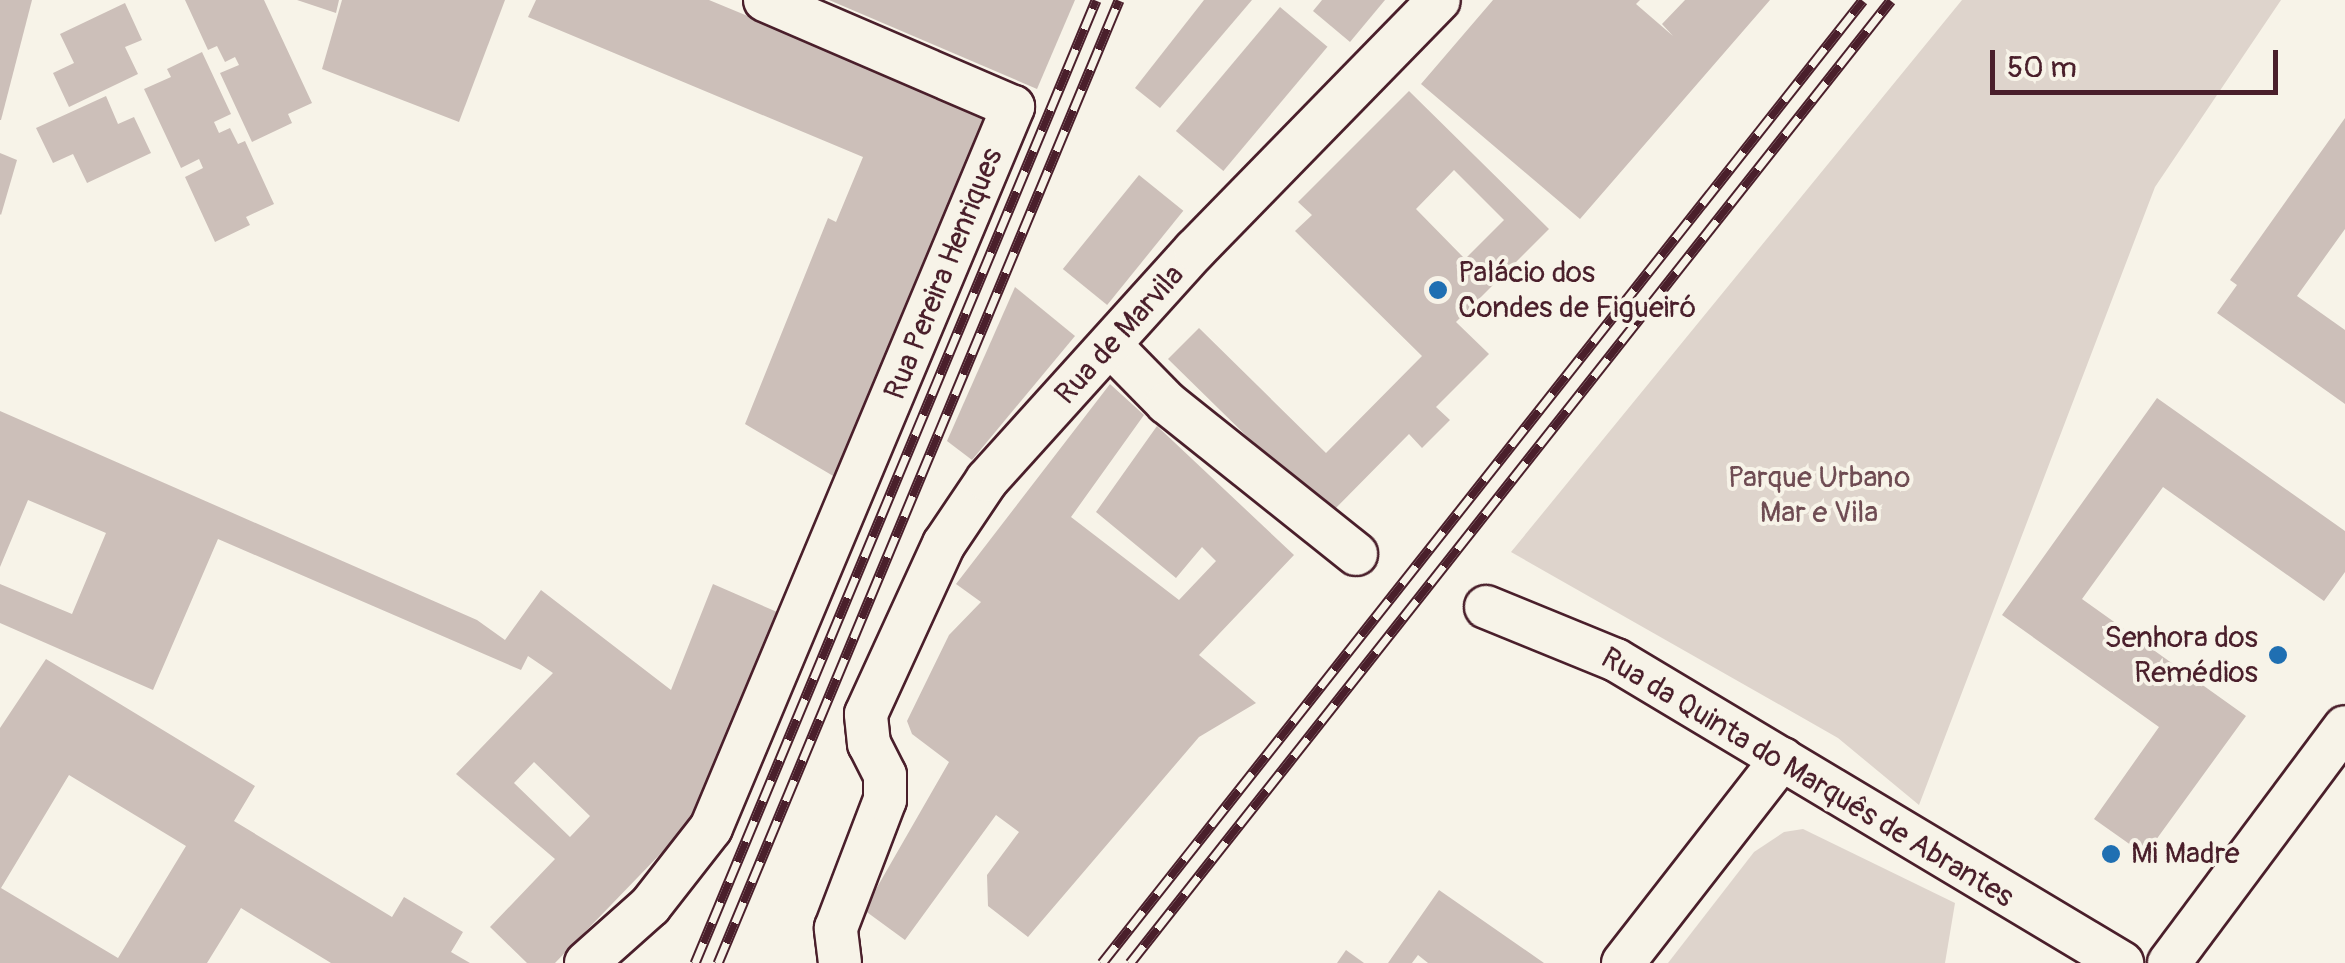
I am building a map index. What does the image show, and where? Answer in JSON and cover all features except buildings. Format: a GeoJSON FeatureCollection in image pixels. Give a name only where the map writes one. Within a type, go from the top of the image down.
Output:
{"type":"FeatureCollection","features":[{"type":"Feature","properties":{"kind":"street","name":"Rua Pereira Henriques"},"geometry":{"type":"LineString","coordinates":[[586,963],[650,906],[711,828],[773,690],[1013,107],[765,0]]}},
{"type":"Feature","properties":{"kind":"street","name":"Rua de Marvila"},"geometry":{"type":"LineString","coordinates":[[840,963],[836,928],[885,800],[885,775],[869,744],[866,714],[944,544],[988,480],[1196,250],[1439,0]]}},
{"type":"Feature","properties":{"kind":"street"},"geometry":{"type":"LineString","coordinates":[[1112,347],[1167,403],[1356,554]]}},
{"type":"Feature","properties":{"kind":"street","name":"Rua da Quinta do Marquês de Abrantes"},"geometry":{"type":"LineString","coordinates":[[1486,607],[1616,660],[2122,963]]}},
{"type":"Feature","properties":{"kind":"street"},"geometry":{"type":"LineString","coordinates":[[2170,963],[2345,727]]}},
{"type":"Feature","properties":{"kind":"street"},"geometry":{"type":"LineString","coordinates":[[1622,963],[1782,760]]}},
{"type":"Feature","properties":{"kind":"green space","name":"Parque Urbano Mar e Vila"},"geometry":{"type":"Polygon","coordinates":[[[1962,0],[2281,0],[2155,187],[1919,805],[1838,738],[1511,552],[1962,0]]]}},
{"type":"Feature","properties":{"kind":"green space"},"geometry":{"type":"Polygon","coordinates":[[[1803,829],[1955,903],[1945,963],[1668,963],[1754,852],[1784,832],[1803,829]]]}},
{"type":"Feature","properties":{"kind":"railway"},"geometry":{"type":"LineString","coordinates":[[695,963],[1096,0]]}},
{"type":"Feature","properties":{"kind":"railway"},"geometry":{"type":"LineString","coordinates":[[718,963],[1119,0]]}},
{"type":"Feature","properties":{"kind":"railway"},"geometry":{"type":"LineString","coordinates":[[1102,963],[1863,0]]}},
{"type":"Feature","properties":{"kind":"railway"},"geometry":{"type":"LineString","coordinates":[[1130,963],[1891,0]]}},
{"type":"Feature","properties":{"kind":"place","name":"Palácio dos Condes de Figueiró"},"geometry":{"type":"Point","coordinates":[1438,290]}},
{"type":"Feature","properties":{"kind":"place","name":"Senhora dos Remédios"},"geometry":{"type":"Point","coordinates":[2278,655]}},
{"type":"Feature","properties":{"kind":"place","name":"Mi Madre"},"geometry":{"type":"Point","coordinates":[2111,854]}}]}
